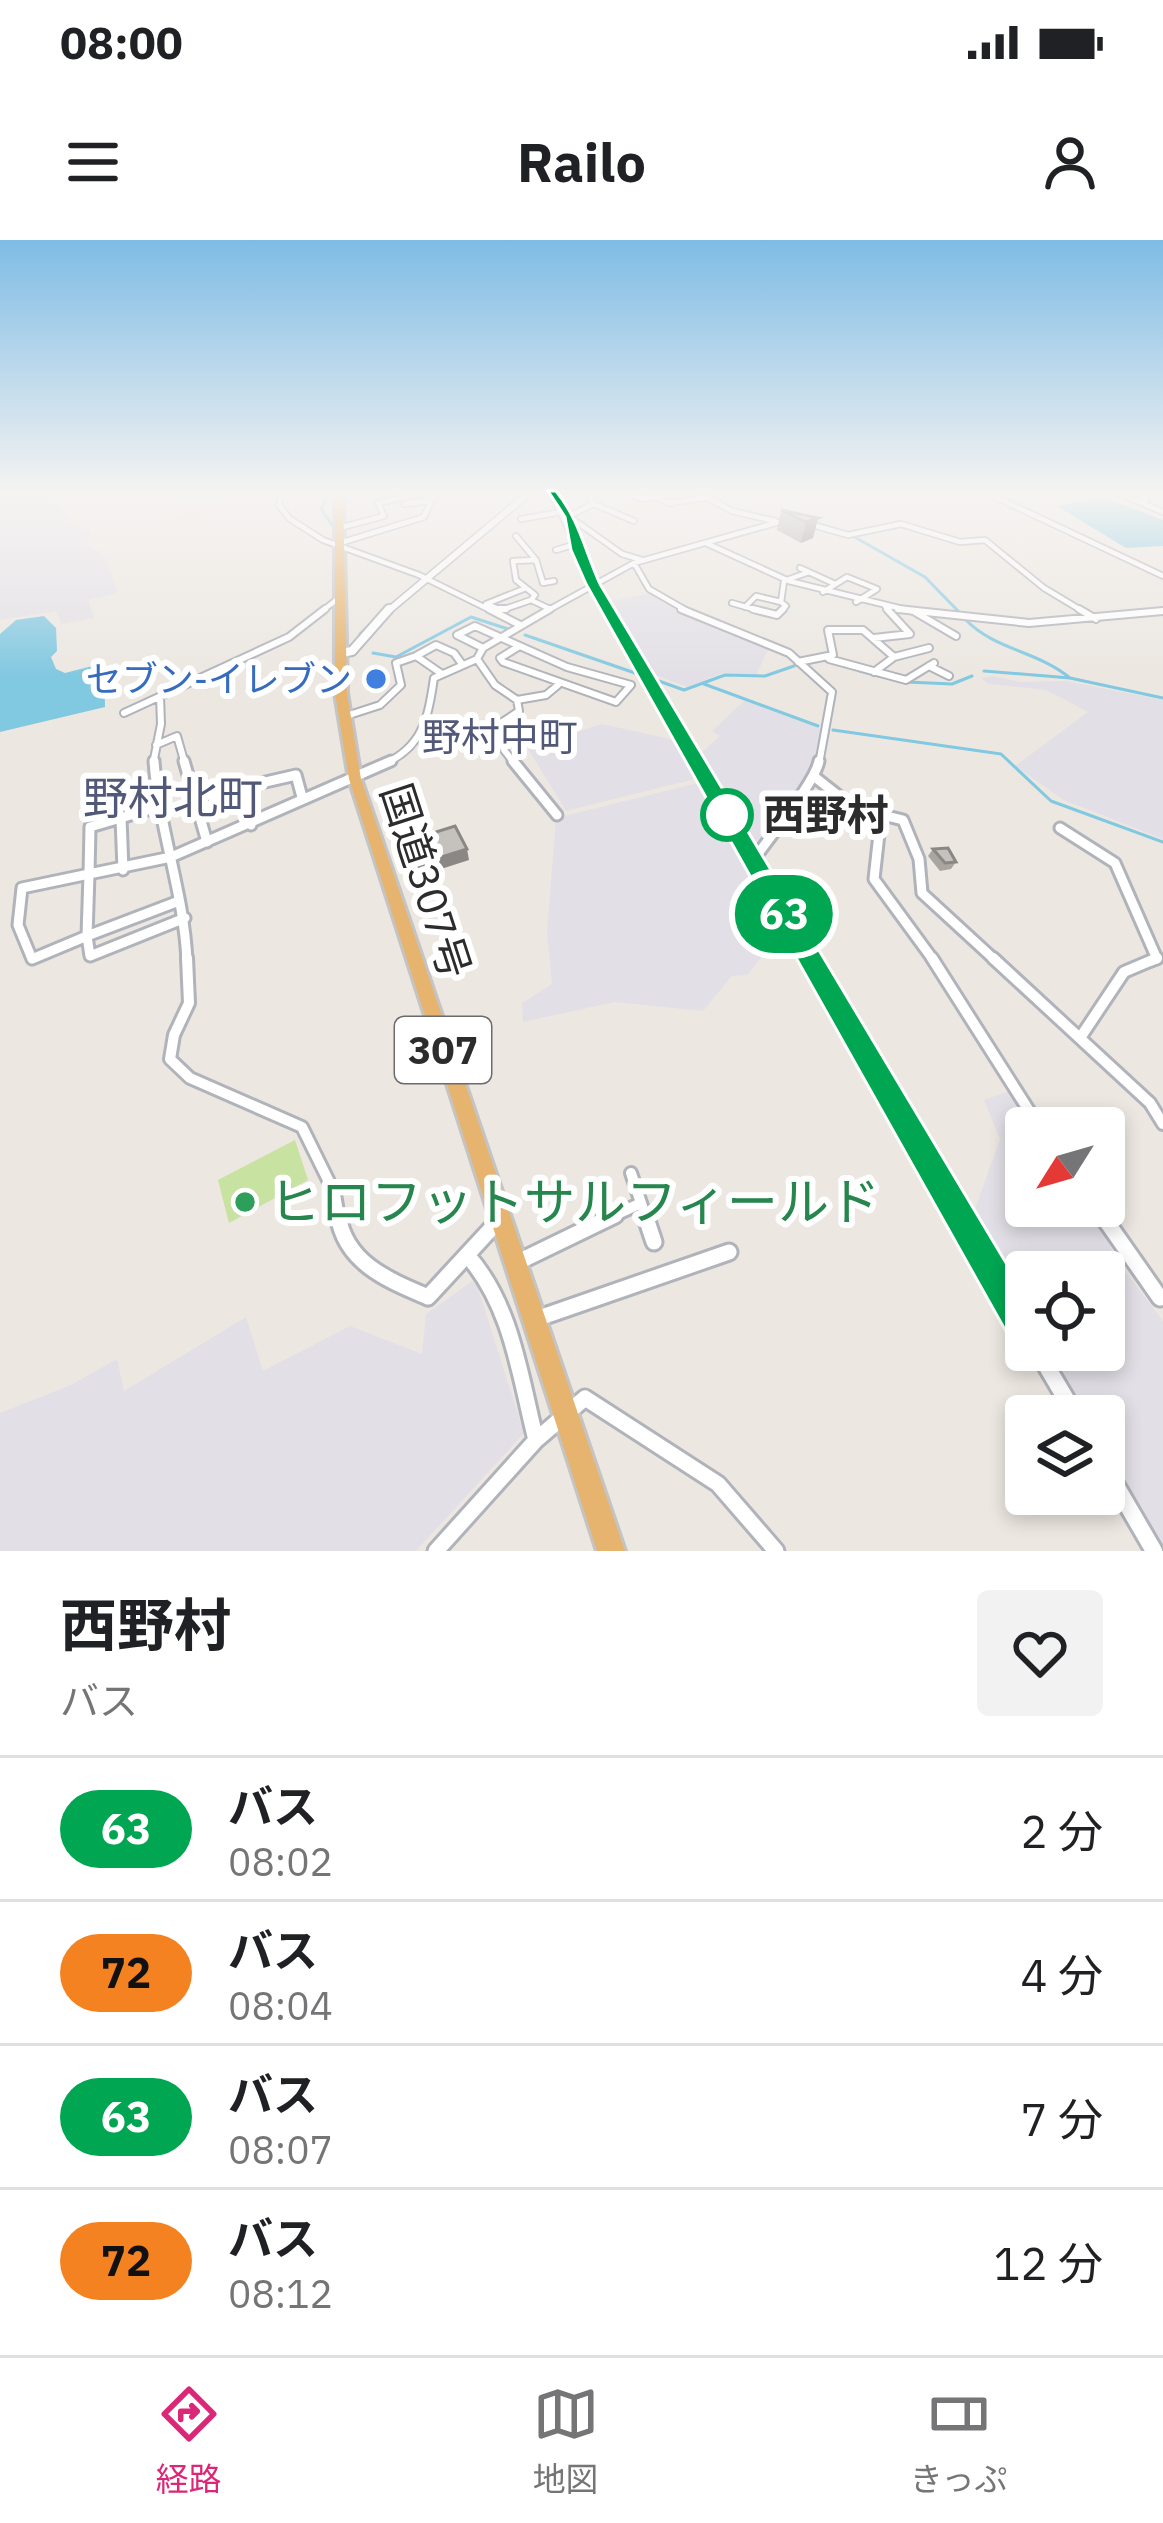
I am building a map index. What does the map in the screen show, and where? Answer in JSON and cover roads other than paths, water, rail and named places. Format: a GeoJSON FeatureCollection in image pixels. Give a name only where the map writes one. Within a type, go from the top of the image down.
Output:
{"type":"FeatureCollection","features":[{"type":"Feature","properties":{"kind":"highway","name":"国道307号"},"geometry":{"type":"LineString","coordinates":[[341,554],[343,717],[355,778],[611,1551]]}},
{"type":"Feature","properties":{"kind":"street"},"geometry":{"type":"LineString","coordinates":[[378,554],[520,625]]}},
{"type":"Feature","properties":{"kind":"street"},"geometry":{"type":"LineString","coordinates":[[341,653],[352,651],[390,608],[454,554]]}},
{"type":"Feature","properties":{"kind":"street"},"geometry":{"type":"LineString","coordinates":[[531,554],[543,583]]}},
{"type":"Feature","properties":{"kind":"street"},"geometry":{"type":"LineString","coordinates":[[580,554],[593,584],[1005,1295]]}},
{"type":"Feature","properties":{"kind":"street"},"geometry":{"type":"LineString","coordinates":[[622,554],[638,562],[649,589],[727,631],[775,646],[832,692],[816,778],[788,808],[753,861]]}},
{"type":"Feature","properties":{"kind":"street"},"geometry":{"type":"LineString","coordinates":[[179,901],[32,959],[18,925],[22,888],[123,870],[170,856],[409,753],[428,720],[434,678],[477,659],[483,648],[593,584],[638,562],[668,554]]}},
{"type":"Feature","properties":{"kind":"street"},"geometry":{"type":"LineString","coordinates":[[728,554],[784,581],[855,603],[1068,622],[1163,611]]}},
{"type":"Feature","properties":{"kind":"street"},"geometry":{"type":"LineString","coordinates":[[1003,554],[1096,619]]}},
{"type":"Feature","properties":{"kind":"street"},"geometry":{"type":"LineString","coordinates":[[1117,554],[1163,576]]}},
{"type":"Feature","properties":{"kind":"street"},"geometry":{"type":"LineString","coordinates":[[536,560],[513,561],[516,580],[525,586],[535,595],[531,600],[502,610],[486,604],[525,586],[554,581]]}},
{"type":"Feature","properties":{"kind":"street"},"geometry":{"type":"LineString","coordinates":[[800,568],[835,584]]}},
{"type":"Feature","properties":{"kind":"street"},"geometry":{"type":"LineString","coordinates":[[784,581],[809,572]]}},
{"type":"Feature","properties":{"kind":"street"},"geometry":{"type":"LineString","coordinates":[[824,592],[848,577],[877,589],[855,603]]}},
{"type":"Feature","properties":{"kind":"street"},"geometry":{"type":"LineString","coordinates":[[781,602],[784,581]]}},
{"type":"Feature","properties":{"kind":"street"},"geometry":{"type":"LineString","coordinates":[[733,603],[745,607],[777,615],[786,606],[757,596],[745,607]]}},
{"type":"Feature","properties":{"kind":"street"},"geometry":{"type":"LineString","coordinates":[[124,713],[289,638],[340,597]]}},
{"type":"Feature","properties":{"kind":"street"},"geometry":{"type":"LineString","coordinates":[[531,600],[550,609]]}},
{"type":"Feature","properties":{"kind":"street"},"geometry":{"type":"LineString","coordinates":[[874,638],[910,634],[884,606]]}},
{"type":"Feature","properties":{"kind":"street"},"geometry":{"type":"LineString","coordinates":[[909,608],[932,626],[956,636]]}},
{"type":"Feature","properties":{"kind":"street"},"geometry":{"type":"LineString","coordinates":[[483,648],[457,635],[475,626],[518,647],[654,689]]}},
{"type":"Feature","properties":{"kind":"street"},"geometry":{"type":"LineString","coordinates":[[830,659],[835,647],[828,630],[863,630],[894,657]]}},
{"type":"Feature","properties":{"kind":"street"},"geometry":{"type":"LineString","coordinates":[[343,717],[380,705],[400,685],[396,663],[436,644],[454,652],[462,664]]}},
{"type":"Feature","properties":{"kind":"street"},"geometry":{"type":"LineString","coordinates":[[518,647],[500,658],[503,662],[557,685],[616,702],[631,685]]}},
{"type":"Feature","properties":{"kind":"street"},"geometry":{"type":"LineString","coordinates":[[874,672],[894,657],[929,648]]}},
{"type":"Feature","properties":{"kind":"street"},"geometry":{"type":"LineString","coordinates":[[416,656],[442,674]]}},
{"type":"Feature","properties":{"kind":"street"},"geometry":{"type":"LineString","coordinates":[[477,659],[495,686],[517,700],[545,695],[557,685]]}},
{"type":"Feature","properties":{"kind":"street"},"geometry":{"type":"LineString","coordinates":[[798,662],[830,659],[906,680],[932,665],[949,676]]}},
{"type":"Feature","properties":{"kind":"street"},"geometry":{"type":"LineString","coordinates":[[160,696],[153,764],[185,918],[189,1003],[174,1035],[170,1059],[190,1078],[302,1126],[335,1194],[341,1235],[362,1263],[406,1292],[428,1297],[500,1219]]}},
{"type":"Feature","properties":{"kind":"street"},"geometry":{"type":"LineString","coordinates":[[517,700],[519,711],[501,723],[504,750],[557,815]]}},
{"type":"Feature","properties":{"kind":"street"},"geometry":{"type":"LineString","coordinates":[[156,745],[177,736],[207,842]]}},
{"type":"Feature","properties":{"kind":"street"},"geometry":{"type":"LineString","coordinates":[[196,798],[296,776],[302,797]]}},
{"type":"Feature","properties":{"kind":"street"},"geometry":{"type":"LineString","coordinates":[[816,778],[854,808],[903,820],[919,860],[922,893],[1150,1103],[1163,1124]]}},
{"type":"Feature","properties":{"kind":"street"},"geometry":{"type":"LineString","coordinates":[[243,788],[251,825]]}},
{"type":"Feature","properties":{"kind":"street"},"geometry":{"type":"LineString","coordinates":[[161,806],[90,826],[90,956],[185,918]]}},
{"type":"Feature","properties":{"kind":"street"},"geometry":{"type":"LineString","coordinates":[[880,816],[874,879],[939,968],[1027,1107]]}},
{"type":"Feature","properties":{"kind":"street"},"geometry":{"type":"LineString","coordinates":[[121,818],[123,870]]}},
{"type":"Feature","properties":{"kind":"street"},"geometry":{"type":"LineString","coordinates":[[1060,828],[1115,863],[1157,959],[1124,972],[1080,1038]]}},
{"type":"Feature","properties":{"kind":"street"},"geometry":{"type":"LineString","coordinates":[[631,1173],[654,1242]]}},
{"type":"Feature","properties":{"kind":"street"},"geometry":{"type":"LineString","coordinates":[[516,1263],[641,1203]]}},
{"type":"Feature","properties":{"kind":"street"},"geometry":{"type":"LineString","coordinates":[[1110,1227],[1162,1300]]}},
{"type":"Feature","properties":{"kind":"street"},"geometry":{"type":"LineString","coordinates":[[536,1319],[729,1252]]}},
{"type":"Feature","properties":{"kind":"street"},"geometry":{"type":"LineString","coordinates":[[467,1255],[477,1264],[501,1310],[536,1440]]}},
{"type":"Feature","properties":{"kind":"street"},"geometry":{"type":"LineString","coordinates":[[436,1551],[536,1440],[585,1398],[718,1484],[776,1551]]}},
{"type":"Feature","properties":{"kind":"street"},"geometry":{"type":"LineString","coordinates":[[1125,1501],[1154,1551]]}},
{"type":"Feature","properties":{"kind":"water"},"geometry":{"type":"Polygon","coordinates":[[[44,616],[56,628],[57,651],[51,657],[56,669],[65,673],[104,663],[105,707],[0,732],[0,634],[16,620],[44,616]]]}},
{"type":"Feature","properties":{"kind":"waterway"},"geometry":{"type":"LineString","coordinates":[[885,554],[925,577],[959,612]]}},
{"type":"Feature","properties":{"kind":"waterway"},"geometry":{"type":"LineString","coordinates":[[373,653],[396,657],[471,617],[508,629]]}},
{"type":"Feature","properties":{"kind":"waterway"},"geometry":{"type":"LineString","coordinates":[[965,619],[989,638],[1070,678]]}},
{"type":"Feature","properties":{"kind":"waterway"},"geometry":{"type":"LineString","coordinates":[[360,634],[374,621]]}},
{"type":"Feature","properties":{"kind":"waterway"},"geometry":{"type":"LineString","coordinates":[[525,635],[635,673]]}},
{"type":"Feature","properties":{"kind":"waterway"},"geometry":{"type":"LineString","coordinates":[[656,680],[684,690],[725,675],[765,676],[794,666]]}},
{"type":"Feature","properties":{"kind":"waterway"},"geometry":{"type":"LineString","coordinates":[[860,671],[891,679]]}},
{"type":"Feature","properties":{"kind":"waterway"},"geometry":{"type":"LineString","coordinates":[[984,671],[1070,678]]}},
{"type":"Feature","properties":{"kind":"waterway"},"geometry":{"type":"LineString","coordinates":[[907,682],[952,684],[972,676]]}},
{"type":"Feature","properties":{"kind":"waterway"},"geometry":{"type":"LineString","coordinates":[[1070,678],[1163,698]]}},
{"type":"Feature","properties":{"kind":"waterway"},"geometry":{"type":"LineString","coordinates":[[704,684],[818,726]]}},
{"type":"Feature","properties":{"kind":"waterway"},"geometry":{"type":"LineString","coordinates":[[833,730],[1001,754],[1051,801],[1163,842]]}},
{"type":"Feature","properties":{"kind":"place","name":"セブン-イレブン"},"geometry":{"type":"Point","coordinates":[376,679]}},
{"type":"Feature","properties":{"kind":"place","name":"西野村"},"geometry":{"type":"Point","coordinates":[727,815]}},
{"type":"Feature","properties":{"kind":"place","name":"ヒロフットサルフィールド"},"geometry":{"type":"Point","coordinates":[245,1202]}},
{"type":"Feature","properties":{"kind":"district","name":"野村中町"},"geometry":{"type":"Point","coordinates":[500,737]}},
{"type":"Feature","properties":{"kind":"district","name":"野村北町"},"geometry":{"type":"Point","coordinates":[173,798]}}]}
